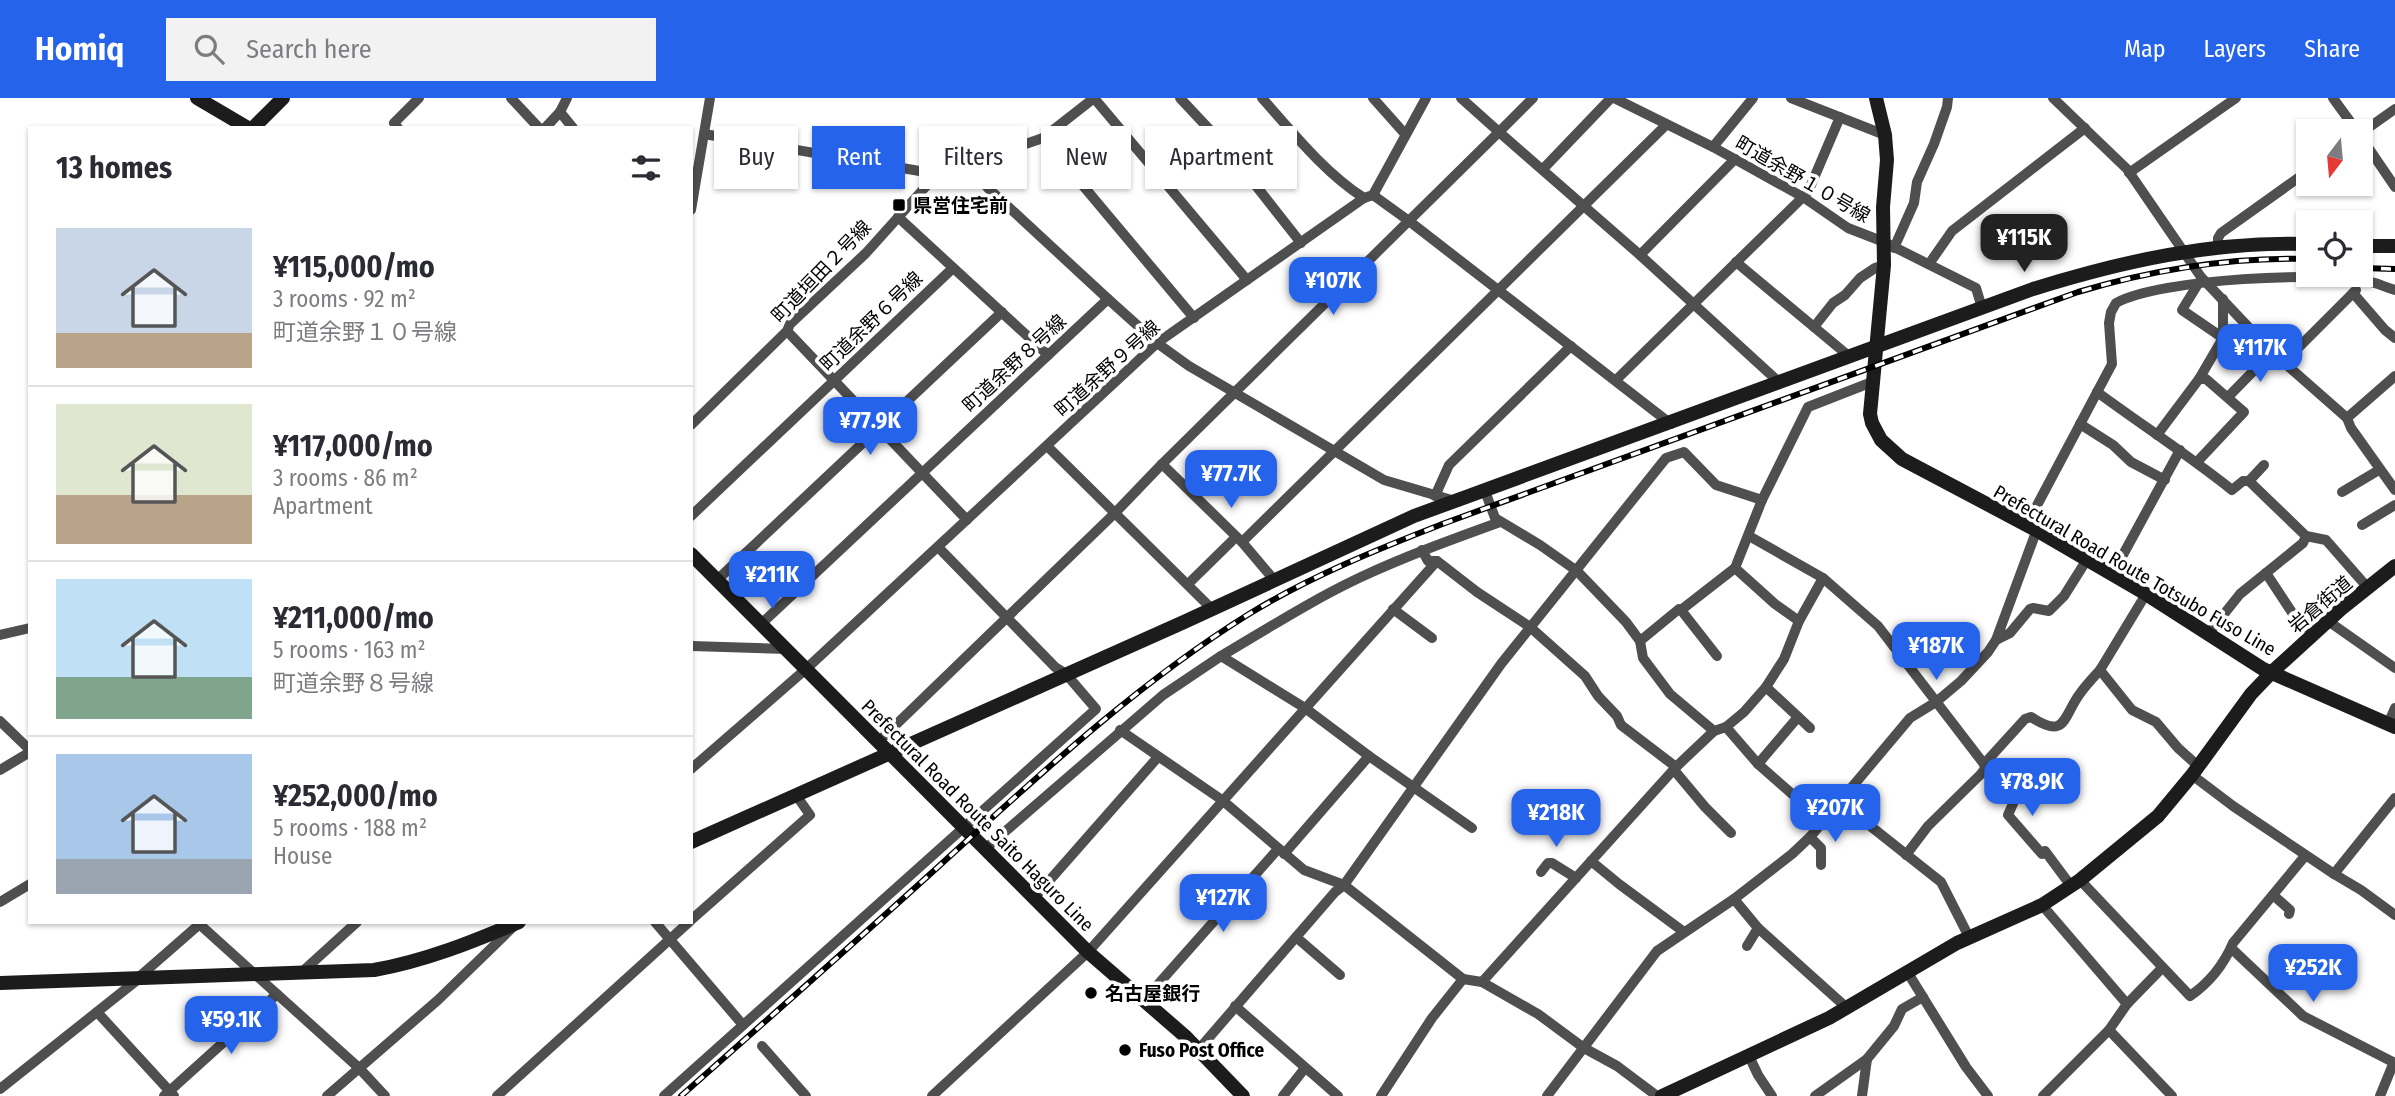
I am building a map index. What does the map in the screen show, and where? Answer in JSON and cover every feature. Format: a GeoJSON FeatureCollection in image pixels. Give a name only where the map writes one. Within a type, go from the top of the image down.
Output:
{"type":"FeatureCollection","features":[{"type":"Feature","properties":{"kind":"street"},"geometry":{"type":"LineString","coordinates":[[197,98],[246,126]]}},
{"type":"Feature","properties":{"kind":"street"},"geometry":{"type":"LineString","coordinates":[[252,126],[283,98]]}},
{"type":"Feature","properties":{"kind":"street"},"geometry":{"type":"LineString","coordinates":[[396,126],[394,123],[419,98]]}},
{"type":"Feature","properties":{"kind":"street"},"geometry":{"type":"LineString","coordinates":[[510,98],[538,126]]}},
{"type":"Feature","properties":{"kind":"street"},"geometry":{"type":"LineString","coordinates":[[547,126],[560,112],[567,98]]}},
{"type":"Feature","properties":{"kind":"street"},"geometry":{"type":"LineString","coordinates":[[693,198],[710,98]]}},
{"type":"Feature","properties":{"kind":"street"},"geometry":{"type":"LineString","coordinates":[[1094,98],[1247,280]]}},
{"type":"Feature","properties":{"kind":"street","name":"町道垣田２号線"},"geometry":{"type":"LineString","coordinates":[[1058,126],[1094,98]]}},
{"type":"Feature","properties":{"kind":"street"},"geometry":{"type":"LineString","coordinates":[[1180,98],[1223,144],[1301,243]]}},
{"type":"Feature","properties":{"kind":"street"},"geometry":{"type":"LineString","coordinates":[[1262,98],[1352,190],[1369,196],[1409,221],[1671,424]]}},
{"type":"Feature","properties":{"kind":"street"},"geometry":{"type":"LineString","coordinates":[[1373,98],[1405,134]]}},
{"type":"Feature","properties":{"kind":"street","name":"町道余野９号線"},"geometry":{"type":"LineString","coordinates":[[693,767],[806,670],[1157,343],[1369,196],[1426,98]]}},
{"type":"Feature","properties":{"kind":"street"},"geometry":{"type":"LineString","coordinates":[[1461,98],[1640,255],[1780,383]]}},
{"type":"Feature","properties":{"kind":"street"},"geometry":{"type":"LineString","coordinates":[[883,747],[1006,617],[1115,513],[1234,392],[1534,98]]}},
{"type":"Feature","properties":{"kind":"street"},"geometry":{"type":"LineString","coordinates":[[1543,169],[1613,98]]}},
{"type":"Feature","properties":{"kind":"street","name":"町道余野１０号線"},"geometry":{"type":"LineString","coordinates":[[1613,98],[1735,159],[1803,197],[1848,228],[1976,288],[1982,308]]}},
{"type":"Feature","properties":{"kind":"street"},"geometry":{"type":"LineString","coordinates":[[1713,147],[1753,98]]}},
{"type":"Feature","properties":{"kind":"street"},"geometry":{"type":"LineString","coordinates":[[1791,98],[1885,135]]}},
{"type":"Feature","properties":{"kind":"street","name":"Prefectural Road Route Totsubo Fuso Line"},"geometry":{"type":"LineString","coordinates":[[1659,1096],[1749,1056],[1847,1007],[1956,943],[2042,905],[2076,883],[2158,816],[2251,694],[2272,672],[2263,669],[2146,594],[1923,471],[1887,448],[1872,423],[1870,414],[1884,265],[1889,245],[1885,135],[1876,98]]}},
{"type":"Feature","properties":{"kind":"street"},"geometry":{"type":"LineString","coordinates":[[1889,245],[1914,203],[1917,182],[1934,144],[1948,98]]}},
{"type":"Feature","properties":{"kind":"street"},"geometry":{"type":"LineString","coordinates":[[2053,98],[2128,171],[2185,251],[2202,277],[2203,284],[2223,299],[2272,352],[2347,418],[2379,471],[2395,491]]}},
{"type":"Feature","properties":{"kind":"street"},"geometry":{"type":"LineString","coordinates":[[2128,171],[2236,98]]}},
{"type":"Feature","properties":{"kind":"street"},"geometry":{"type":"LineString","coordinates":[[2333,98],[2348,119]]}},
{"type":"Feature","properties":{"kind":"street"},"geometry":{"type":"LineString","coordinates":[[2373,124],[2395,109]]}},
{"type":"Feature","properties":{"kind":"street"},"geometry":{"type":"LineString","coordinates":[[560,112],[571,126]]}},
{"type":"Feature","properties":{"kind":"street"},"geometry":{"type":"LineString","coordinates":[[1616,380],[1803,197],[1840,117]]}},
{"type":"Feature","properties":{"kind":"street"},"geometry":{"type":"LineString","coordinates":[[1188,584],[1336,450],[1666,125]]}},
{"type":"Feature","properties":{"kind":"street"},"geometry":{"type":"LineString","coordinates":[[1929,264],[1952,231],[2085,128]]}},
{"type":"Feature","properties":{"kind":"street"},"geometry":{"type":"LineString","coordinates":[[704,134],[919,171]]}},
{"type":"Feature","properties":{"kind":"street"},"geometry":{"type":"LineString","coordinates":[[2373,155],[2395,187]]}},
{"type":"Feature","properties":{"kind":"street"},"geometry":{"type":"LineString","coordinates":[[1640,255],[1735,159]]}},
{"type":"Feature","properties":{"kind":"street"},"geometry":{"type":"LineString","coordinates":[[2218,247],[2221,233],[2296,180]]}},
{"type":"Feature","properties":{"kind":"street","name":"町道垣田２号線"},"geometry":{"type":"LineString","coordinates":[[693,423],[787,331],[790,324],[866,253],[923,189]]}},
{"type":"Feature","properties":{"kind":"street"},"geometry":{"type":"LineString","coordinates":[[989,189],[1157,343],[1189,366],[1384,480],[1456,501]]}},
{"type":"Feature","properties":{"kind":"street"},"geometry":{"type":"LineString","coordinates":[[1086,189],[1194,317]]}},
{"type":"Feature","properties":{"kind":"street"},"geometry":{"type":"LineString","coordinates":[[898,217],[1048,355]]}},
{"type":"Feature","properties":{"kind":"street"},"geometry":{"type":"LineString","coordinates":[[693,841],[796,795],[883,747],[1066,674],[1275,581],[1369,535],[1456,501],[2033,289],[2104,268],[2185,251],[2296,244]]}},
{"type":"Feature","properties":{"kind":"street"},"geometry":{"type":"LineString","coordinates":[[2373,246],[2395,246]]}},
{"type":"Feature","properties":{"kind":"street"},"geometry":{"type":"LineString","coordinates":[[1736,262],[1850,357]]}},
{"type":"Feature","properties":{"kind":"street"},"geometry":{"type":"LineString","coordinates":[[1814,327],[1833,303],[1845,295],[1860,278],[1884,265]]}},
{"type":"Feature","properties":{"kind":"street","name":"町道余野６号線"},"geometry":{"type":"LineString","coordinates":[[693,514],[953,268]]}},
{"type":"Feature","properties":{"kind":"street"},"geometry":{"type":"LineString","coordinates":[[1548,1096],[1657,951],[1734,899],[1792,854],[1824,821],[1910,718],[1936,702],[1977,666],[1996,640],[2036,531],[2034,511],[2112,363],[2109,323],[2116,303],[2165,289],[2296,278]]}},
{"type":"Feature","properties":{"kind":"street"},"geometry":{"type":"LineString","coordinates":[[2203,284],[2182,310],[2223,338]]}},
{"type":"Feature","properties":{"kind":"street"},"geometry":{"type":"LineString","coordinates":[[2373,284],[2395,290]]}},
{"type":"Feature","properties":{"kind":"street"},"geometry":{"type":"LineString","coordinates":[[2284,362],[2358,287]]}},
{"type":"Feature","properties":{"kind":"street"},"geometry":{"type":"LineString","coordinates":[[2353,293],[2395,338]]}},
{"type":"Feature","properties":{"kind":"street","name":"町道余野８号線"},"geometry":{"type":"LineString","coordinates":[[761,624],[1108,299]]}},
{"type":"Feature","properties":{"kind":"street"},"geometry":{"type":"LineString","coordinates":[[2157,435],[2199,379],[2223,338],[2223,299]]}},
{"type":"Feature","properties":{"kind":"street"},"geometry":{"type":"LineString","coordinates":[[717,580],[1002,312]]}},
{"type":"Feature","properties":{"kind":"street"},"geometry":{"type":"LineString","coordinates":[[787,331],[967,520]]}},
{"type":"Feature","properties":{"kind":"street"},"geometry":{"type":"LineString","coordinates":[[1435,496],[1449,465],[1572,346]]}},
{"type":"Feature","properties":{"kind":"street"},"geometry":{"type":"LineString","coordinates":[[2228,397],[2272,352]]}},
{"type":"Feature","properties":{"kind":"street"},"geometry":{"type":"LineString","coordinates":[[2347,418],[2395,376]]}},
{"type":"Feature","properties":{"kind":"street"},"geometry":{"type":"LineString","coordinates":[[2197,462],[2244,412],[2206,379],[2199,379]]}},
{"type":"Feature","properties":{"kind":"street"},"geometry":{"type":"LineString","coordinates":[[1640,641],[1735,568],[1762,500],[1808,407],[1872,382]]}},
{"type":"Feature","properties":{"kind":"street"},"geometry":{"type":"LineString","coordinates":[[2097,392],[2232,490],[2244,481],[2249,481],[2264,465]]}},
{"type":"Feature","properties":{"kind":"street"},"geometry":{"type":"LineString","coordinates":[[2080,424],[2113,445],[2131,462],[2165,480]]}},
{"type":"Feature","properties":{"kind":"street"},"geometry":{"type":"LineString","coordinates":[[1047,446],[1212,609]]}},
{"type":"Feature","properties":{"kind":"street"},"geometry":{"type":"LineString","coordinates":[[2112,575],[2180,450]]}},
{"type":"Feature","properties":{"kind":"street"},"geometry":{"type":"LineString","coordinates":[[1199,1049],[1335,892],[1344,885],[1413,785],[1530,627],[1666,458],[1684,452],[1716,485],[1762,500]]}},
{"type":"Feature","properties":{"kind":"street"},"geometry":{"type":"LineString","coordinates":[[1162,464],[1239,540],[1275,581]]}},
{"type":"Feature","properties":{"kind":"street"},"geometry":{"type":"LineString","coordinates":[[2342,492],[2379,471]]}},
{"type":"Feature","properties":{"kind":"street"},"geometry":{"type":"LineString","coordinates":[[2249,481],[2306,536],[2326,540],[2368,588]]}},
{"type":"Feature","properties":{"kind":"street"},"geometry":{"type":"LineString","coordinates":[[1485,491],[1495,517],[1500,522],[1577,571],[1626,622],[1640,641],[1643,658],[1670,694],[1714,731]]}},
{"type":"Feature","properties":{"kind":"street"},"geometry":{"type":"LineString","coordinates":[[2362,525],[2395,505]]}},
{"type":"Feature","properties":{"kind":"street"},"geometry":{"type":"LineString","coordinates":[[985,849],[1120,730],[1163,695],[1221,656],[1334,590],[1422,550],[1500,522]]}},
{"type":"Feature","properties":{"kind":"street"},"geometry":{"type":"LineString","coordinates":[[1749,536],[1823,578],[1878,626],[1984,766],[2015,799],[2008,815],[2042,854],[2046,851],[2190,996],[2202,988],[2305,856]]}},
{"type":"Feature","properties":{"kind":"street"},"geometry":{"type":"LineString","coordinates":[[2208,634],[2240,594],[2303,543],[2306,536]]}},
{"type":"Feature","properties":{"kind":"street"},"geometry":{"type":"LineString","coordinates":[[664,1096],[1096,709],[1066,674],[1055,667],[938,547]]}},
{"type":"Feature","properties":{"kind":"street"},"geometry":{"type":"LineString","coordinates":[[1422,550],[1428,561],[1437,561],[1477,592],[1530,627],[1585,676],[1621,724],[1675,769],[1704,807],[1731,833]]}},
{"type":"Feature","properties":{"kind":"street","name":"Prefectural Road Route Saito Haguro Line"},"geometry":{"type":"LineString","coordinates":[[693,556],[1088,952],[1199,1049],[1243,1096]]}},
{"type":"Feature","properties":{"kind":"street"},"geometry":{"type":"LineString","coordinates":[[932,1096],[1088,952],[1437,561]]}},
{"type":"Feature","properties":{"kind":"street"},"geometry":{"type":"LineString","coordinates":[[1996,640],[2010,634],[2030,609],[2049,611],[2064,596],[2086,561]]}},
{"type":"Feature","properties":{"kind":"street","name":"岩倉街道"},"geometry":{"type":"LineString","coordinates":[[2272,672],[2395,566]]}},
{"type":"Feature","properties":{"kind":"street"},"geometry":{"type":"LineString","coordinates":[[1735,568],[1775,604],[1799,621]]}},
{"type":"Feature","properties":{"kind":"street"},"geometry":{"type":"LineString","coordinates":[[2266,573],[2293,614],[2312,635]]}},
{"type":"Feature","properties":{"kind":"street"},"geometry":{"type":"LineString","coordinates":[[1482,982],[1675,769],[1714,731],[1727,727],[1744,712],[1766,687],[1784,659],[1799,621],[1823,578]]}},
{"type":"Feature","properties":{"kind":"street"},"geometry":{"type":"LineString","coordinates":[[1906,855],[1928,826],[2025,719],[2031,717],[2045,726],[2057,726],[2067,720],[2077,697],[2100,670],[2146,594]]}},
{"type":"Feature","properties":{"kind":"street"},"geometry":{"type":"LineString","coordinates":[[1393,609],[1432,638]]}},
{"type":"Feature","properties":{"kind":"street"},"geometry":{"type":"LineString","coordinates":[[1681,610],[1717,656]]}},
{"type":"Feature","properties":{"kind":"street"},"geometry":{"type":"LineString","coordinates":[[2328,621],[2395,668]]}},
{"type":"Feature","properties":{"kind":"street"},"geometry":{"type":"LineString","coordinates":[[0,635],[28,628]]}},
{"type":"Feature","properties":{"kind":"street"},"geometry":{"type":"LineString","coordinates":[[693,646],[786,649]]}},
{"type":"Feature","properties":{"kind":"street"},"geometry":{"type":"LineString","coordinates":[[1221,656],[1305,708],[1472,828]]}},
{"type":"Feature","properties":{"kind":"street"},"geometry":{"type":"LineString","coordinates":[[2100,670],[2132,710],[2156,722],[2195,770],[2232,806],[2395,915]]}},
{"type":"Feature","properties":{"kind":"street"},"geometry":{"type":"LineString","coordinates":[[2272,672],[2391,726],[2395,708]]}},
{"type":"Feature","properties":{"kind":"street"},"geometry":{"type":"LineString","coordinates":[[1766,687],[1810,728]]}},
{"type":"Feature","properties":{"kind":"street"},"geometry":{"type":"LineString","coordinates":[[1758,764],[1798,717]]}},
{"type":"Feature","properties":{"kind":"street"},"geometry":{"type":"LineString","coordinates":[[0,721],[28,749]]}},
{"type":"Feature","properties":{"kind":"street"},"geometry":{"type":"LineString","coordinates":[[1727,727],[1758,764],[1824,821]]}},
{"type":"Feature","properties":{"kind":"street"},"geometry":{"type":"LineString","coordinates":[[1120,730],[1222,800],[1304,870],[1344,885],[1463,979],[1482,982],[1538,1014],[1584,1048],[1617,1066],[1659,1096]]}},
{"type":"Feature","properties":{"kind":"street"},"geometry":{"type":"LineString","coordinates":[[0,770],[28,752]]}},
{"type":"Feature","properties":{"kind":"street"},"geometry":{"type":"LineString","coordinates":[[1144,999],[1369,756]]}},
{"type":"Feature","properties":{"kind":"street"},"geometry":{"type":"LineString","coordinates":[[1034,898],[1158,757]]}},
{"type":"Feature","properties":{"kind":"street"},"geometry":{"type":"LineString","coordinates":[[693,918],[810,815],[796,795]]}},
{"type":"Feature","properties":{"kind":"street"},"geometry":{"type":"LineString","coordinates":[[2334,874],[2395,798]]}},
{"type":"Feature","properties":{"kind":"street"},"geometry":{"type":"LineString","coordinates":[[1840,802],[1941,882],[1969,937]]}},
{"type":"Feature","properties":{"kind":"street"},"geometry":{"type":"LineString","coordinates":[[1810,837],[1821,848],[1821,865]]}},
{"type":"Feature","properties":{"kind":"street"},"geometry":{"type":"LineString","coordinates":[[1591,861],[1684,932]]}},
{"type":"Feature","properties":{"kind":"street"},"geometry":{"type":"LineString","coordinates":[[1541,872],[1548,863],[1552,863],[1576,878]]}},
{"type":"Feature","properties":{"kind":"street"},"geometry":{"type":"LineString","coordinates":[[0,902],[28,885]]}},
{"type":"Feature","properties":{"kind":"street"},"geometry":{"type":"LineString","coordinates":[[2273,895],[2290,910],[2289,914]]}},
{"type":"Feature","properties":{"kind":"street"},"geometry":{"type":"LineString","coordinates":[[1734,899],[1758,928],[1847,1007]]}},
{"type":"Feature","properties":{"kind":"street"},"geometry":{"type":"LineString","coordinates":[[2042,905],[2127,1004]]}},
{"type":"Feature","properties":{"kind":"street"},"geometry":{"type":"LineString","coordinates":[[0,1089],[140,977],[198,924]]}},
{"type":"Feature","properties":{"kind":"street"},"geometry":{"type":"LineString","coordinates":[[200,924],[359,1068],[385,1096]]}},
{"type":"Feature","properties":{"kind":"street"},"geometry":{"type":"LineString","coordinates":[[302,972],[355,924]]}},
{"type":"Feature","properties":{"kind":"street"},"geometry":{"type":"LineString","coordinates":[[0,983],[374,970],[405,964],[458,947],[516,924]]}},
{"type":"Feature","properties":{"kind":"street"},"geometry":{"type":"LineString","coordinates":[[327,1096],[438,1000],[518,924]]}},
{"type":"Feature","properties":{"kind":"street"},"geometry":{"type":"LineString","coordinates":[[657,924],[743,1025]]}},
{"type":"Feature","properties":{"kind":"street"},"geometry":{"type":"LineString","coordinates":[[497,1096],[687,924]]}},
{"type":"Feature","properties":{"kind":"street"},"geometry":{"type":"LineString","coordinates":[[1747,946],[1758,928]]}},
{"type":"Feature","properties":{"kind":"street"},"geometry":{"type":"LineString","coordinates":[[1296,937],[1340,975]]}},
{"type":"Feature","properties":{"kind":"street"},"geometry":{"type":"LineString","coordinates":[[2231,948],[2303,1016],[2395,1062],[2381,1096]]}},
{"type":"Feature","properties":{"kind":"street"},"geometry":{"type":"LineString","coordinates":[[2043,1096],[2109,1030],[2127,1004],[2162,968]]}},
{"type":"Feature","properties":{"kind":"street"},"geometry":{"type":"LineString","coordinates":[[1908,972],[1966,1066],[1988,1096]]}},
{"type":"Feature","properties":{"kind":"street"},"geometry":{"type":"LineString","coordinates":[[1381,1096],[1432,1018],[1463,979]]}},
{"type":"Feature","properties":{"kind":"street"},"geometry":{"type":"LineString","coordinates":[[97,1012],[169,1094],[277,994]]}},
{"type":"Feature","properties":{"kind":"street"},"geometry":{"type":"LineString","coordinates":[[1815,1096],[1867,1059],[1889,1033],[1902,1009],[1923,997]]}},
{"type":"Feature","properties":{"kind":"street"},"geometry":{"type":"LineString","coordinates":[[1235,1006],[1338,1096]]}},
{"type":"Feature","properties":{"kind":"street"},"geometry":{"type":"LineString","coordinates":[[2109,1030],[2172,1096]]}},
{"type":"Feature","properties":{"kind":"street"},"geometry":{"type":"LineString","coordinates":[[762,1046],[806,1096]]}},
{"type":"Feature","properties":{"kind":"street"},"geometry":{"type":"LineString","coordinates":[[1749,1056],[1772,1096]]}},
{"type":"Feature","properties":{"kind":"street"},"geometry":{"type":"LineString","coordinates":[[1865,1094],[1867,1059]]}},
{"type":"Feature","properties":{"kind":"street"},"geometry":{"type":"LineString","coordinates":[[1283,1096],[1305,1068]]}},
{"type":"Feature","properties":{"kind":"railway"},"geometry":{"type":"LineString","coordinates":[[681,1096],[1088,733],[1207,642],[1296,587],[1445,523],[2078,292],[2134,277],[2192,266],[2296,259]]}},
{"type":"Feature","properties":{"kind":"railway"},"geometry":{"type":"LineString","coordinates":[[2373,268],[2395,269]]}},
{"type":"Feature","properties":{"kind":"place","name":"県営住宅前"},"geometry":{"type":"Point","coordinates":[899,205]}},
{"type":"Feature","properties":{"kind":"place","name":"名古屋銀行"},"geometry":{"type":"Point","coordinates":[1091,993]}},
{"type":"Feature","properties":{"kind":"place","name":"Fuso Post Office"},"geometry":{"type":"Point","coordinates":[1125,1050]}}]}
